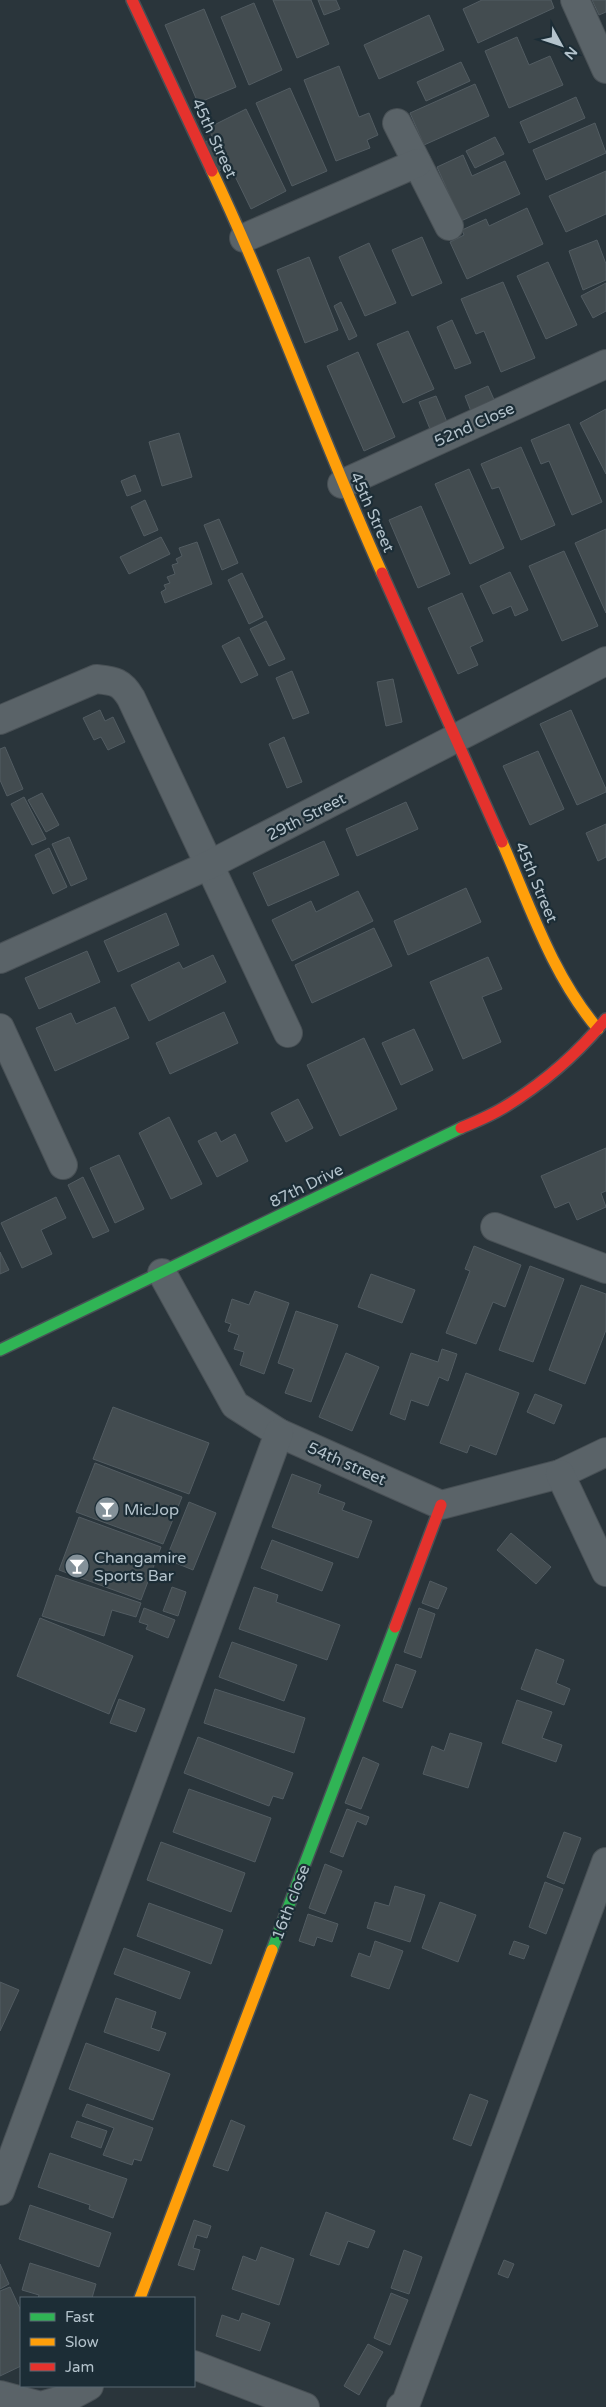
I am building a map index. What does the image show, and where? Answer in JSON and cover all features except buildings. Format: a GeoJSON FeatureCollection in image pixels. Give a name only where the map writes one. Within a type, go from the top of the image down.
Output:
{"type":"FeatureCollection","features":[{"type":"Feature","properties":{"kind":"street"},"geometry":{"type":"LineString","coordinates":[[575,0],[606,69]]}},
{"type":"Feature","properties":{"kind":"street","name":"45th Street"},"geometry":{"type":"LineString","coordinates":[[135,1],[244,238],[342,484],[457,738],[558,971],[577,1004],[598,1029]]}},
{"type":"Feature","properties":{"kind":"street"},"geometry":{"type":"LineString","coordinates":[[398,123],[448,226]]}},
{"type":"Feature","properties":{"kind":"street"},"geometry":{"type":"LineString","coordinates":[[244,238],[417,163]]}},
{"type":"Feature","properties":{"kind":"street","name":"52nd Close"},"geometry":{"type":"LineString","coordinates":[[342,484],[606,364]]}},
{"type":"Feature","properties":{"kind":"street","name":"29th Street"},"geometry":{"type":"LineString","coordinates":[[0,959],[209,865],[606,661]]}},
{"type":"Feature","properties":{"kind":"street"},"geometry":{"type":"LineString","coordinates":[[0,720],[96,679],[111,681],[124,686],[288,1033]]}},
{"type":"Feature","properties":{"kind":"street","name":"87th Drive"},"geometry":{"type":"LineString","coordinates":[[0,1350],[503,1108],[552,1072],[598,1029],[606,1019]]}},
{"type":"Feature","properties":{"kind":"street"},"geometry":{"type":"LineString","coordinates":[[0,1028],[63,1165]]}},
{"type":"Feature","properties":{"kind":"street"},"geometry":{"type":"LineString","coordinates":[[495,1227],[606,1269]]}},
{"type":"Feature","properties":{"kind":"street","name":"54th street"},"geometry":{"type":"LineString","coordinates":[[162,1273],[236,1405],[279,1433],[441,1505]]}},
{"type":"Feature","properties":{"kind":"street"},"geometry":{"type":"LineString","coordinates":[[0,2191],[279,1433]]}},
{"type":"Feature","properties":{"kind":"street"},"geometry":{"type":"LineString","coordinates":[[441,1505],[560,1474],[606,1452]]}},
{"type":"Feature","properties":{"kind":"street"},"geometry":{"type":"LineString","coordinates":[[560,1474],[606,1572]]}},
{"type":"Feature","properties":{"kind":"street","name":"16th close"},"geometry":{"type":"LineString","coordinates":[[140,2297],[441,1505]]}},
{"type":"Feature","properties":{"kind":"street"},"geometry":{"type":"LineString","coordinates":[[401,2407],[406,2403],[606,1862]]}},
{"type":"Feature","properties":{"kind":"street"},"geometry":{"type":"LineString","coordinates":[[195,2365],[305,2407]]}},
{"type":"Feature","properties":{"kind":"street"},"geometry":{"type":"LineString","coordinates":[[0,2395],[42,2406],[65,2399],[87,2387]]}},
{"type":"Feature","properties":{"kind":"traffic: fast"},"geometry":{"type":"LineString","coordinates":[[0,1350],[461,1128]]}},
{"type":"Feature","properties":{"kind":"traffic: fast"},"geometry":{"type":"LineString","coordinates":[[272,1950],[395,1627]]}},
{"type":"Feature","properties":{"kind":"traffic: slow"},"geometry":{"type":"LineString","coordinates":[[212,171],[235,220],[382,573]]}},
{"type":"Feature","properties":{"kind":"traffic: slow"},"geometry":{"type":"LineString","coordinates":[[502,842],[555,963],[582,1008],[598,1029]]}},
{"type":"Feature","properties":{"kind":"traffic: slow"},"geometry":{"type":"LineString","coordinates":[[140,2297],[272,1950]]}},
{"type":"Feature","properties":{"kind":"traffic: jam"},"geometry":{"type":"LineString","coordinates":[[132,0],[212,171]]}},
{"type":"Feature","properties":{"kind":"traffic: jam"},"geometry":{"type":"LineString","coordinates":[[382,573],[502,842]]}},
{"type":"Feature","properties":{"kind":"traffic: jam"},"geometry":{"type":"LineString","coordinates":[[461,1128],[498,1111],[545,1079],[571,1056],[606,1019]]}},
{"type":"Feature","properties":{"kind":"traffic: jam"},"geometry":{"type":"LineString","coordinates":[[395,1627],[441,1505]]}},
{"type":"Feature","properties":{"kind":"place","name":"MicJop"},"geometry":{"type":"Point","coordinates":[107,1509]}},
{"type":"Feature","properties":{"kind":"place","name":"Changamire Sports Bar"},"geometry":{"type":"Point","coordinates":[77,1566]}}]}
